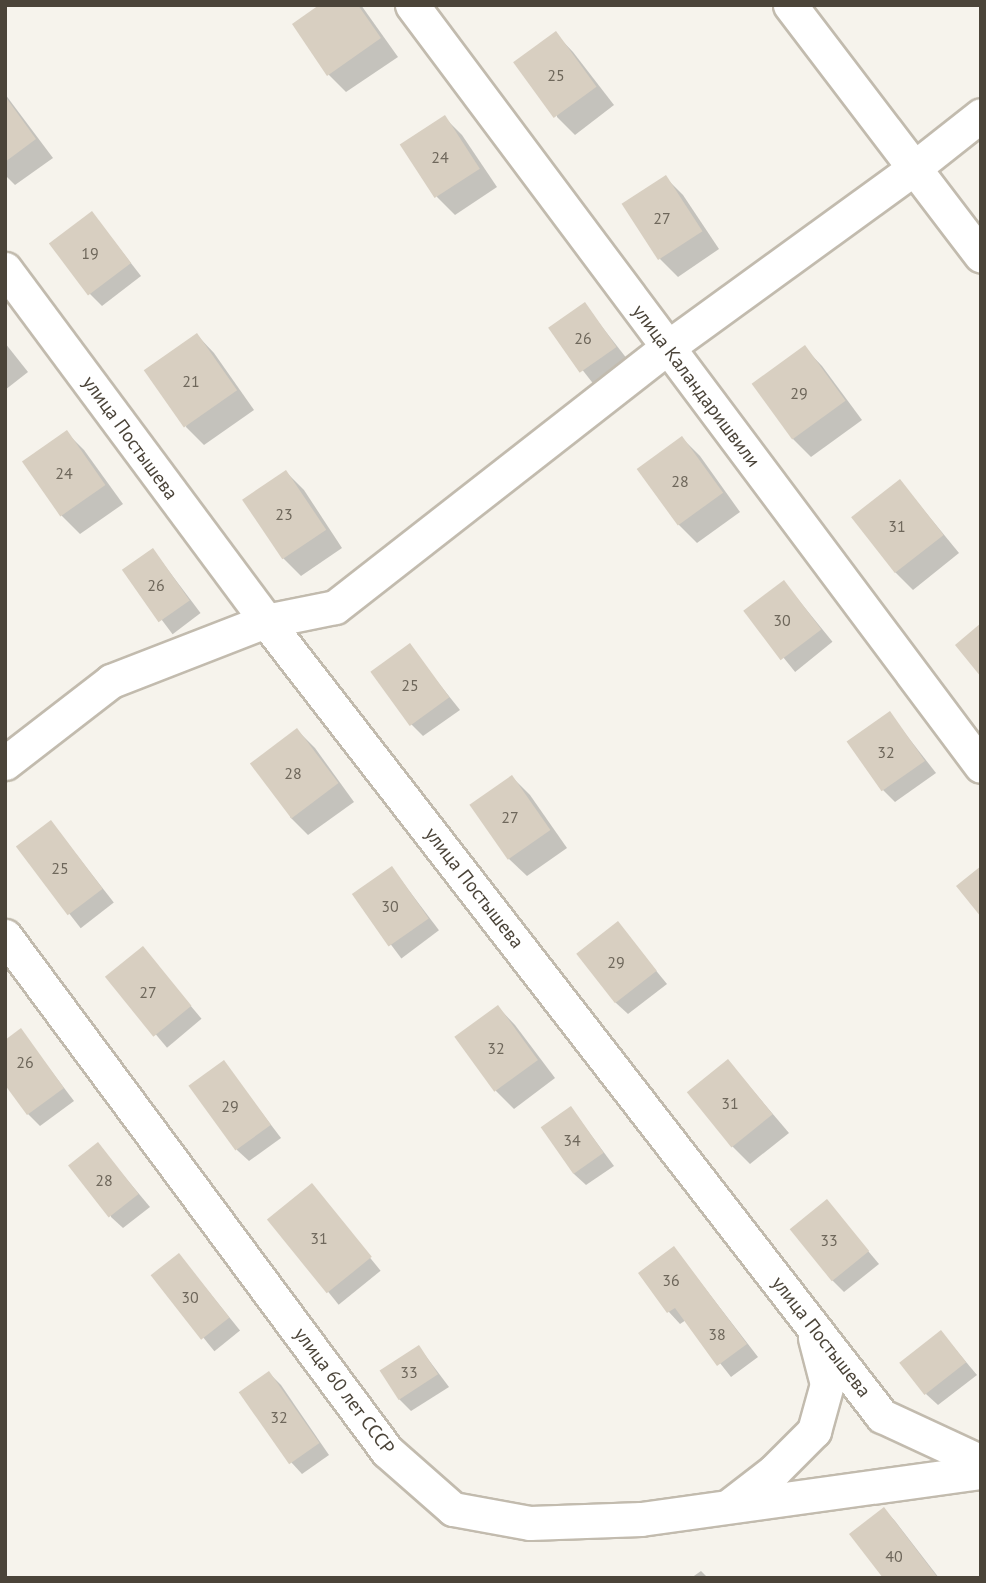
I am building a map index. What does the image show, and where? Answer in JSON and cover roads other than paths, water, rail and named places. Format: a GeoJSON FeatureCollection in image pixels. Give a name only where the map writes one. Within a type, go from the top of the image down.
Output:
{"type":"FeatureCollection","features":[{"type":"Feature","properties":{"kind":"street","name":"улица Каландаришвили"},"geometry":{"type":"LineString","coordinates":[[412,5],[981,766]]}},
{"type":"Feature","properties":{"kind":"street"},"geometry":{"type":"LineString","coordinates":[[790,5],[981,256]]}},
{"type":"Feature","properties":{"kind":"street"},"geometry":{"type":"LineString","coordinates":[[5,763],[111,681],[266,621],[335,607],[668,347],[981,116]]}},
{"type":"Feature","properties":{"kind":"street","name":"улица Постышева"},"geometry":{"type":"LineString","coordinates":[[5,270],[266,621],[883,1416],[981,1462]]}},
{"type":"Feature","properties":{"kind":"street","name":"улица 60 лет СССР"},"geometry":{"type":"LineString","coordinates":[[5,936],[387,1451],[453,1509],[530,1524],[641,1519],[981,1472]]}},
{"type":"Feature","properties":{"kind":"street"},"geometry":{"type":"LineString","coordinates":[[729,1507],[774,1471],[814,1431],[827,1384],[812,1326]]}}]}
